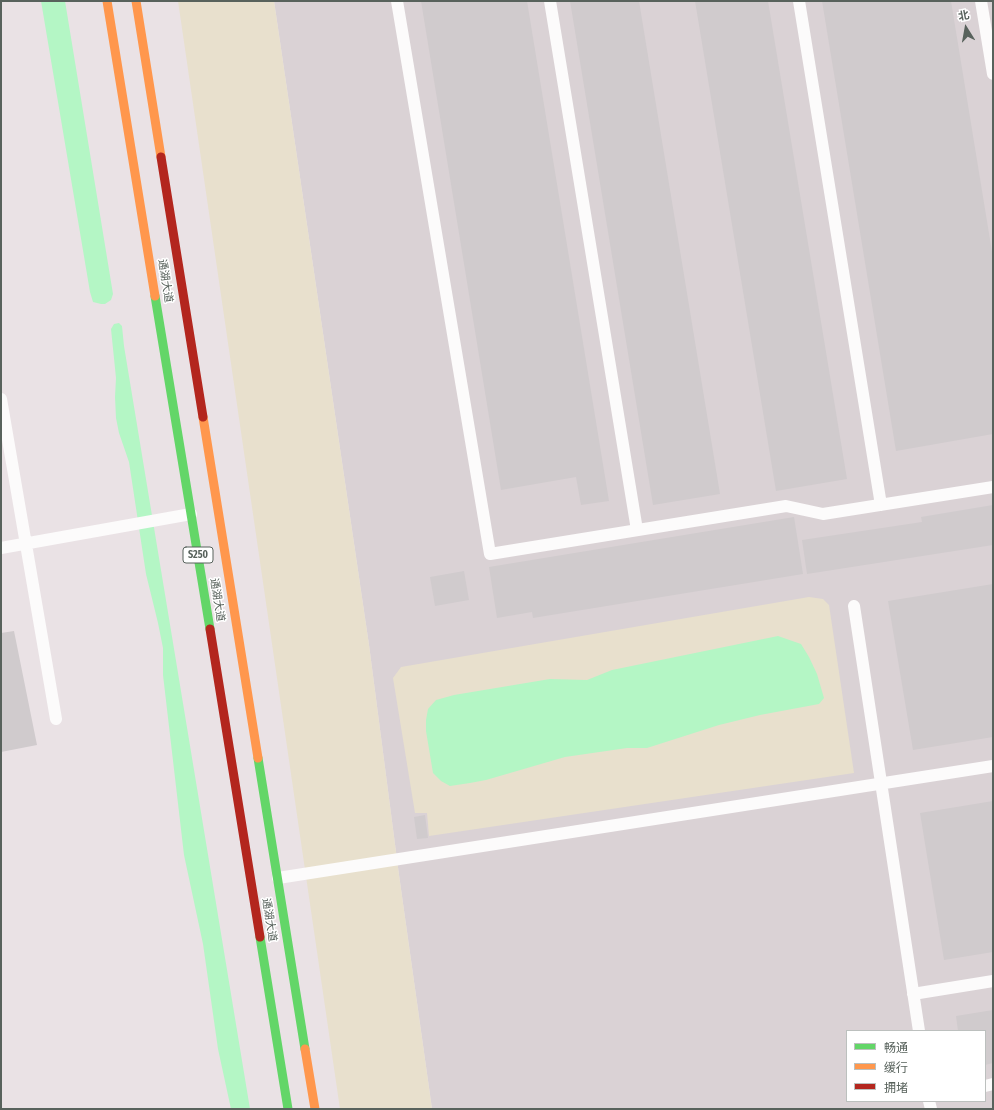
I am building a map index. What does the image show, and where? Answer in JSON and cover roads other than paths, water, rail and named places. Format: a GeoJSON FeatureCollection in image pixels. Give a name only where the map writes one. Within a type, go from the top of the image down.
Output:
{"type":"FeatureCollection","features":[{"type":"Feature","properties":{"kind":"main road","name":"通湖大道"},"geometry":{"type":"LineString","coordinates":[[107,1],[288,1109]]}},
{"type":"Feature","properties":{"kind":"main road","name":"通湖大道"},"geometry":{"type":"LineString","coordinates":[[136,1],[316,1109]]}},
{"type":"Feature","properties":{"kind":"lane"},"geometry":{"type":"LineString","coordinates":[[397,1],[490,554],[786,506],[823,514],[993,487]]}},
{"type":"Feature","properties":{"kind":"lane"},"geometry":{"type":"LineString","coordinates":[[550,1],[637,530]]}},
{"type":"Feature","properties":{"kind":"lane"},"geometry":{"type":"LineString","coordinates":[[799,1],[881,505]]}},
{"type":"Feature","properties":{"kind":"lane"},"geometry":{"type":"LineString","coordinates":[[981,1],[993,74]]}},
{"type":"Feature","properties":{"kind":"lane"},"geometry":{"type":"LineString","coordinates":[[1,398],[56,719]]}},
{"type":"Feature","properties":{"kind":"lane"},"geometry":{"type":"LineString","coordinates":[[1,548],[191,514]]}},
{"type":"Feature","properties":{"kind":"lane"},"geometry":{"type":"LineString","coordinates":[[854,606],[919,1030]]}},
{"type":"Feature","properties":{"kind":"lane"},"geometry":{"type":"LineString","coordinates":[[278,878],[993,766]]}},
{"type":"Feature","properties":{"kind":"lane"},"geometry":{"type":"LineString","coordinates":[[913,994],[993,981]]}}]}
